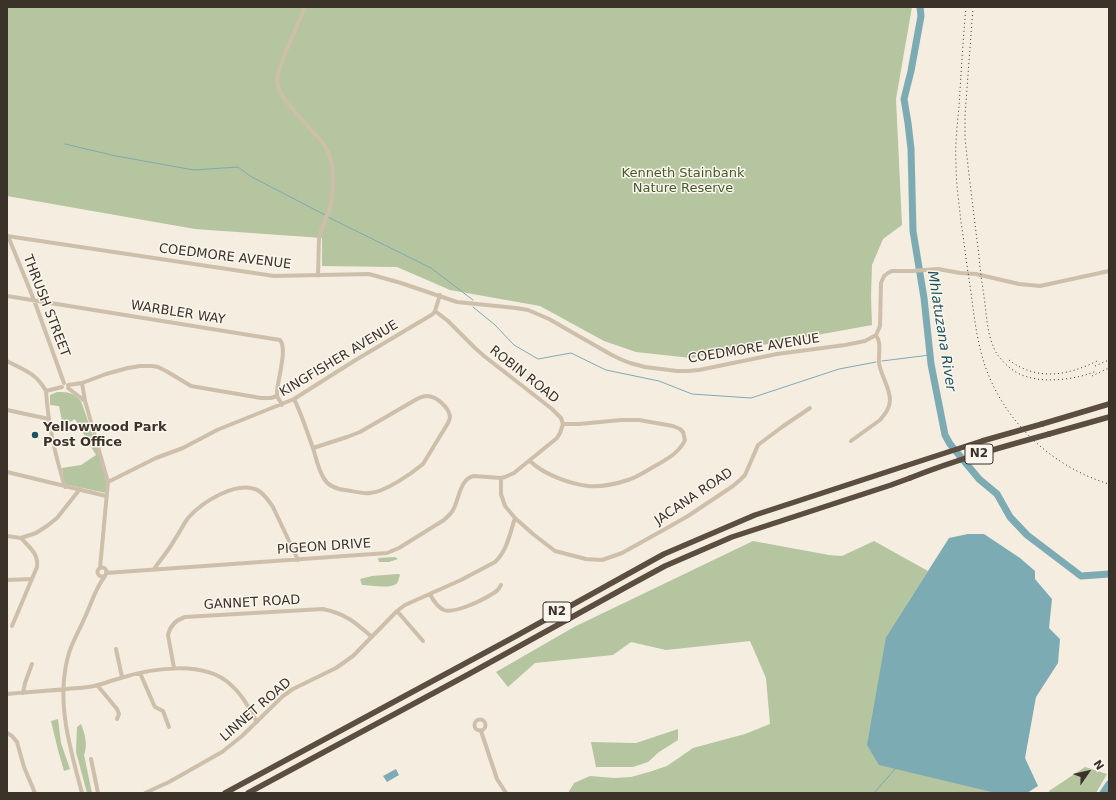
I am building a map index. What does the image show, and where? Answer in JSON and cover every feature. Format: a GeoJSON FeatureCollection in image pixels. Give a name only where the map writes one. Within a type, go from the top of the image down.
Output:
{"type":"FeatureCollection","features":[{"type":"Feature","properties":{"kind":"highway","name":"N2"},"geometry":{"type":"LineString","coordinates":[[225,793],[516,636],[664,554],[755,515],[982,441],[1109,404]]}},
{"type":"Feature","properties":{"kind":"highway","name":"N2"},"geometry":{"type":"LineString","coordinates":[[248,793],[430,696],[665,566],[732,537],[891,485],[936,468],[995,449],[1109,417]]}},
{"type":"Feature","properties":{"kind":"street"},"geometry":{"type":"LineString","coordinates":[[305,7],[282,61],[277,82],[280,92],[288,104],[323,143],[332,164],[332,197],[319,239],[318,276]]}},
{"type":"Feature","properties":{"kind":"street","name":"COEDMORE AVENUE"},"geometry":{"type":"LineString","coordinates":[[8,236],[274,276],[368,274],[379,276],[440,295],[457,302],[528,310],[549,319],[620,360],[645,367],[677,371],[688,371],[777,354],[845,345],[865,341],[876,335]]}},
{"type":"Feature","properties":{"kind":"street","name":"THRUSH STREET"},"geometry":{"type":"LineString","coordinates":[[8,236],[34,300],[65,386]]}},
{"type":"Feature","properties":{"kind":"street"},"geometry":{"type":"LineString","coordinates":[[851,441],[880,420],[890,404],[889,394],[879,363],[879,343],[876,335],[880,326],[882,280],[888,273],[938,269],[976,274],[1019,284],[1040,286],[1109,272]]}},
{"type":"Feature","properties":{"kind":"street"},"geometry":{"type":"LineString","coordinates":[[436,311],[440,295]]}},
{"type":"Feature","properties":{"kind":"street","name":"WARBLER WAY"},"geometry":{"type":"LineString","coordinates":[[7,296],[280,340],[283,344],[283,351],[277,396]]}},
{"type":"Feature","properties":{"kind":"street","name":"KINGFISHER AVENUE"},"geometry":{"type":"LineString","coordinates":[[108,482],[156,458],[183,448],[217,430],[294,400],[366,354],[423,321],[436,311]]}},
{"type":"Feature","properties":{"kind":"street","name":"ROBIN ROAD"},"geometry":{"type":"LineString","coordinates":[[436,311],[484,356],[552,409],[561,418],[563,424]]}},
{"type":"Feature","properties":{"kind":"street"},"geometry":{"type":"LineString","coordinates":[[7,361],[32,374],[41,382],[46,391],[48,419],[65,487]]}},
{"type":"Feature","properties":{"kind":"street"},"geometry":{"type":"LineString","coordinates":[[46,391],[82,383],[128,368],[152,366],[158,367],[192,386],[262,398],[277,396],[282,405]]}},
{"type":"Feature","properties":{"kind":"street"},"geometry":{"type":"LineString","coordinates":[[82,383],[85,401],[108,482],[101,560],[100,568],[98,570],[98,586]]}},
{"type":"Feature","properties":{"kind":"street"},"geometry":{"type":"LineString","coordinates":[[65,386],[85,401]]}},
{"type":"Feature","properties":{"kind":"street"},"geometry":{"type":"LineString","coordinates":[[294,400],[323,478],[327,483],[341,490],[368,493],[382,490],[423,464],[448,423],[450,416],[443,404],[431,396],[425,396],[417,398],[360,432],[313,448]]}},
{"type":"Feature","properties":{"kind":"street","name":"JACANA ROAD"},"geometry":{"type":"LineString","coordinates":[[516,518],[533,534],[555,551],[586,559],[602,560],[612,557],[628,550],[688,516],[733,486],[745,475],[758,445],[810,408]]}},
{"type":"Feature","properties":{"kind":"street"},"geometry":{"type":"LineString","coordinates":[[7,410],[48,419]]}},
{"type":"Feature","properties":{"kind":"street"},"geometry":{"type":"LineString","coordinates":[[516,518],[508,511],[502,501],[501,478],[514,473],[557,438],[563,424],[638,420],[677,428],[683,432],[685,440],[676,453],[639,475],[629,480],[604,485],[589,486],[560,478],[538,468],[530,461]]}},
{"type":"Feature","properties":{"kind":"street"},"geometry":{"type":"LineString","coordinates":[[7,472],[106,496]]}},
{"type":"Feature","properties":{"kind":"street","name":"PIGEON DRIVE"},"geometry":{"type":"LineString","coordinates":[[106,572],[387,553],[393,551],[444,520],[454,509],[464,482],[467,478],[474,476],[501,478]]}},
{"type":"Feature","properties":{"kind":"street"},"geometry":{"type":"LineString","coordinates":[[7,536],[21,538],[36,533],[51,524],[58,518],[80,489]]}},
{"type":"Feature","properties":{"kind":"street"},"geometry":{"type":"LineString","coordinates":[[154,569],[193,514],[218,495],[228,490],[238,489],[254,489],[259,491],[268,499],[298,560]]}},
{"type":"Feature","properties":{"kind":"street","name":"LINNET ROAD"},"geometry":{"type":"LineString","coordinates":[[145,793],[170,782],[222,752],[242,736],[283,696],[293,689],[336,668],[353,656],[397,611],[405,605],[461,580],[495,562],[504,552],[516,518]]}},
{"type":"Feature","properties":{"kind":"street"},"geometry":{"type":"LineString","coordinates":[[12,626],[37,567],[37,558],[21,538]]}},
{"type":"Feature","properties":{"kind":"street"},"geometry":{"type":"LineString","coordinates":[[101,560],[106,572]]}},
{"type":"Feature","properties":{"kind":"street"},"geometry":{"type":"LineString","coordinates":[[100,568],[103,568],[106,572]]}},
{"type":"Feature","properties":{"kind":"street"},"geometry":{"type":"LineString","coordinates":[[98,575],[101,576],[106,572]]}},
{"type":"Feature","properties":{"kind":"street"},"geometry":{"type":"LineString","coordinates":[[82,793],[67,734],[64,712],[65,673],[69,652],[86,617],[98,586],[106,572]]}},
{"type":"Feature","properties":{"kind":"street"},"geometry":{"type":"LineString","coordinates":[[7,580],[32,579]]}},
{"type":"Feature","properties":{"kind":"street"},"geometry":{"type":"LineString","coordinates":[[430,594],[438,606],[448,611],[462,608],[490,596],[501,585]]}},
{"type":"Feature","properties":{"kind":"street","name":"GANNET ROAD"},"geometry":{"type":"LineString","coordinates":[[174,668],[168,635],[173,624],[185,617],[323,609],[340,613],[350,618],[372,637]]}},
{"type":"Feature","properties":{"kind":"street"},"geometry":{"type":"LineString","coordinates":[[397,611],[423,641]]}},
{"type":"Feature","properties":{"kind":"street"},"geometry":{"type":"LineString","coordinates":[[116,649],[122,677]]}},
{"type":"Feature","properties":{"kind":"street"},"geometry":{"type":"LineString","coordinates":[[23,693],[24,683],[32,664]]}},
{"type":"Feature","properties":{"kind":"street"},"geometry":{"type":"LineString","coordinates":[[7,694],[97,686],[122,677],[174,668],[196,670],[208,672],[231,684],[238,692],[257,722]]}},
{"type":"Feature","properties":{"kind":"street"},"geometry":{"type":"LineString","coordinates":[[140,673],[154,705],[164,713],[170,727]]}},
{"type":"Feature","properties":{"kind":"street"},"geometry":{"type":"LineString","coordinates":[[97,686],[117,708],[119,714],[117,719]]}},
{"type":"Feature","properties":{"kind":"street"},"geometry":{"type":"LineString","coordinates":[[481,731],[497,779],[506,793]]}},
{"type":"Feature","properties":{"kind":"street"},"geometry":{"type":"LineString","coordinates":[[7,733],[17,742],[24,767],[34,793]]}},
{"type":"Feature","properties":{"kind":"street"},"geometry":{"type":"LineString","coordinates":[[92,759],[98,793]]}},
{"type":"Feature","properties":{"kind":"green space","name":"Kenneth Stainbank Nature Reserve"},"geometry":{"type":"Polygon","coordinates":[[[7,7],[912,7],[896,99],[902,225],[883,239],[872,265],[872,325],[691,358],[636,352],[604,341],[540,306],[450,290],[397,267],[322,266],[322,238],[195,229],[7,196],[7,7]]]}},
{"type":"Feature","properties":{"kind":"green space"},"geometry":{"type":"Polygon","coordinates":[[[57,392],[70,393],[81,401],[108,479],[106,493],[64,484],[62,468],[81,465],[96,455],[75,419],[63,426],[59,406],[50,405],[50,395],[57,392]]]}},
{"type":"Feature","properties":{"kind":"green space"},"geometry":{"type":"Polygon","coordinates":[[[753,541],[842,556],[874,541],[928,571],[886,637],[996,793],[568,793],[574,783],[590,776],[614,778],[631,777],[649,772],[667,766],[693,748],[745,734],[770,724],[766,678],[750,641],[666,650],[631,642],[613,655],[535,663],[508,687],[496,672],[574,627],[753,541]]]}},
{"type":"Feature","properties":{"kind":"green space"},"geometry":{"type":"Polygon","coordinates":[[[395,557],[398,559],[389,562],[379,562],[378,558],[395,557]]]}},
{"type":"Feature","properties":{"kind":"green space"},"geometry":{"type":"Polygon","coordinates":[[[399,574],[397,583],[389,586],[362,585],[360,579],[372,576],[399,574]]]}},
{"type":"Feature","properties":{"kind":"green space"},"geometry":{"type":"Polygon","coordinates":[[[58,719],[61,743],[70,769],[64,771],[51,721],[58,719]]]}},
{"type":"Feature","properties":{"kind":"green space"},"geometry":{"type":"Polygon","coordinates":[[[81,724],[86,740],[84,755],[92,793],[87,793],[76,752],[77,727],[81,724]]]}},
{"type":"Feature","properties":{"kind":"green space"},"geometry":{"type":"Polygon","coordinates":[[[678,729],[678,740],[659,752],[648,762],[633,767],[596,767],[591,742],[636,743],[678,729]]]}},
{"type":"Feature","properties":{"kind":"green space"},"geometry":{"type":"Polygon","coordinates":[[[1085,767],[1107,774],[1096,793],[1050,793],[1049,791],[1085,767]]]}},
{"type":"Feature","properties":{"kind":"water"},"geometry":{"type":"Polygon","coordinates":[[[968,534],[984,534],[1020,558],[1035,571],[1035,579],[1052,599],[1049,628],[1060,639],[1058,663],[1036,697],[1025,758],[1038,786],[1027,793],[996,793],[879,765],[867,745],[886,637],[949,538],[968,534]]]}},
{"type":"Feature","properties":{"kind":"water"},"geometry":{"type":"Polygon","coordinates":[[[396,769],[399,775],[387,782],[383,776],[396,769]]]}},
{"type":"Feature","properties":{"kind":"waterway","name":"Mhlatuzana River"},"geometry":{"type":"LineString","coordinates":[[920,7],[921,16],[911,71],[904,99],[911,149],[913,231],[924,298],[931,364],[945,435],[950,444],[979,479],[997,494],[1010,517],[1027,535],[1081,576],[1109,574]]}},
{"type":"Feature","properties":{"kind":"waterway"},"geometry":{"type":"LineString","coordinates":[[65,144],[116,156],[194,170],[238,167],[250,176],[325,215]]}},
{"type":"Feature","properties":{"kind":"waterway"},"geometry":{"type":"LineString","coordinates":[[328,217],[431,268],[473,300]]}},
{"type":"Feature","properties":{"kind":"waterway"},"geometry":{"type":"LineString","coordinates":[[473,307],[495,325],[514,345],[538,359],[571,353],[606,370],[659,381],[692,394],[751,398],[839,369],[876,362]]}},
{"type":"Feature","properties":{"kind":"waterway"},"geometry":{"type":"LineString","coordinates":[[882,361],[930,355]]}},
{"type":"Feature","properties":{"kind":"waterway"},"geometry":{"type":"LineString","coordinates":[[874,793],[895,769]]}},
{"type":"Feature","properties":{"kind":"waterway","name":"Mhlatuzana River"},"geometry":{"type":"LineString","coordinates":[[1103,793],[1109,784]]}},
{"type":"Feature","properties":{"kind":"railway"},"geometry":{"type":"LineString","coordinates":[[966,7],[956,136],[956,171],[967,265],[976,328],[982,356],[990,378],[1001,399],[1014,419],[1029,436],[1047,452],[1066,465],[1087,476],[1109,484]]}},
{"type":"Feature","properties":{"kind":"railway"},"geometry":{"type":"LineString","coordinates":[[973,7],[965,116],[965,138],[987,323],[994,348],[1006,365],[1023,376],[1035,379],[1053,380],[1072,378],[1096,371]]}},
{"type":"Feature","properties":{"kind":"railway"},"geometry":{"type":"LineString","coordinates":[[1009,360],[1020,367],[1043,374],[1065,372],[1099,360]]}},
{"type":"Feature","properties":{"kind":"railway"},"geometry":{"type":"LineString","coordinates":[[1095,366],[1109,360]]}},
{"type":"Feature","properties":{"kind":"railway"},"geometry":{"type":"LineString","coordinates":[[1092,376],[1109,368]]}},
{"type":"Feature","properties":{"kind":"place","name":"Yellowwood Park Post Office"},"geometry":{"type":"Point","coordinates":[35,435]}}]}
